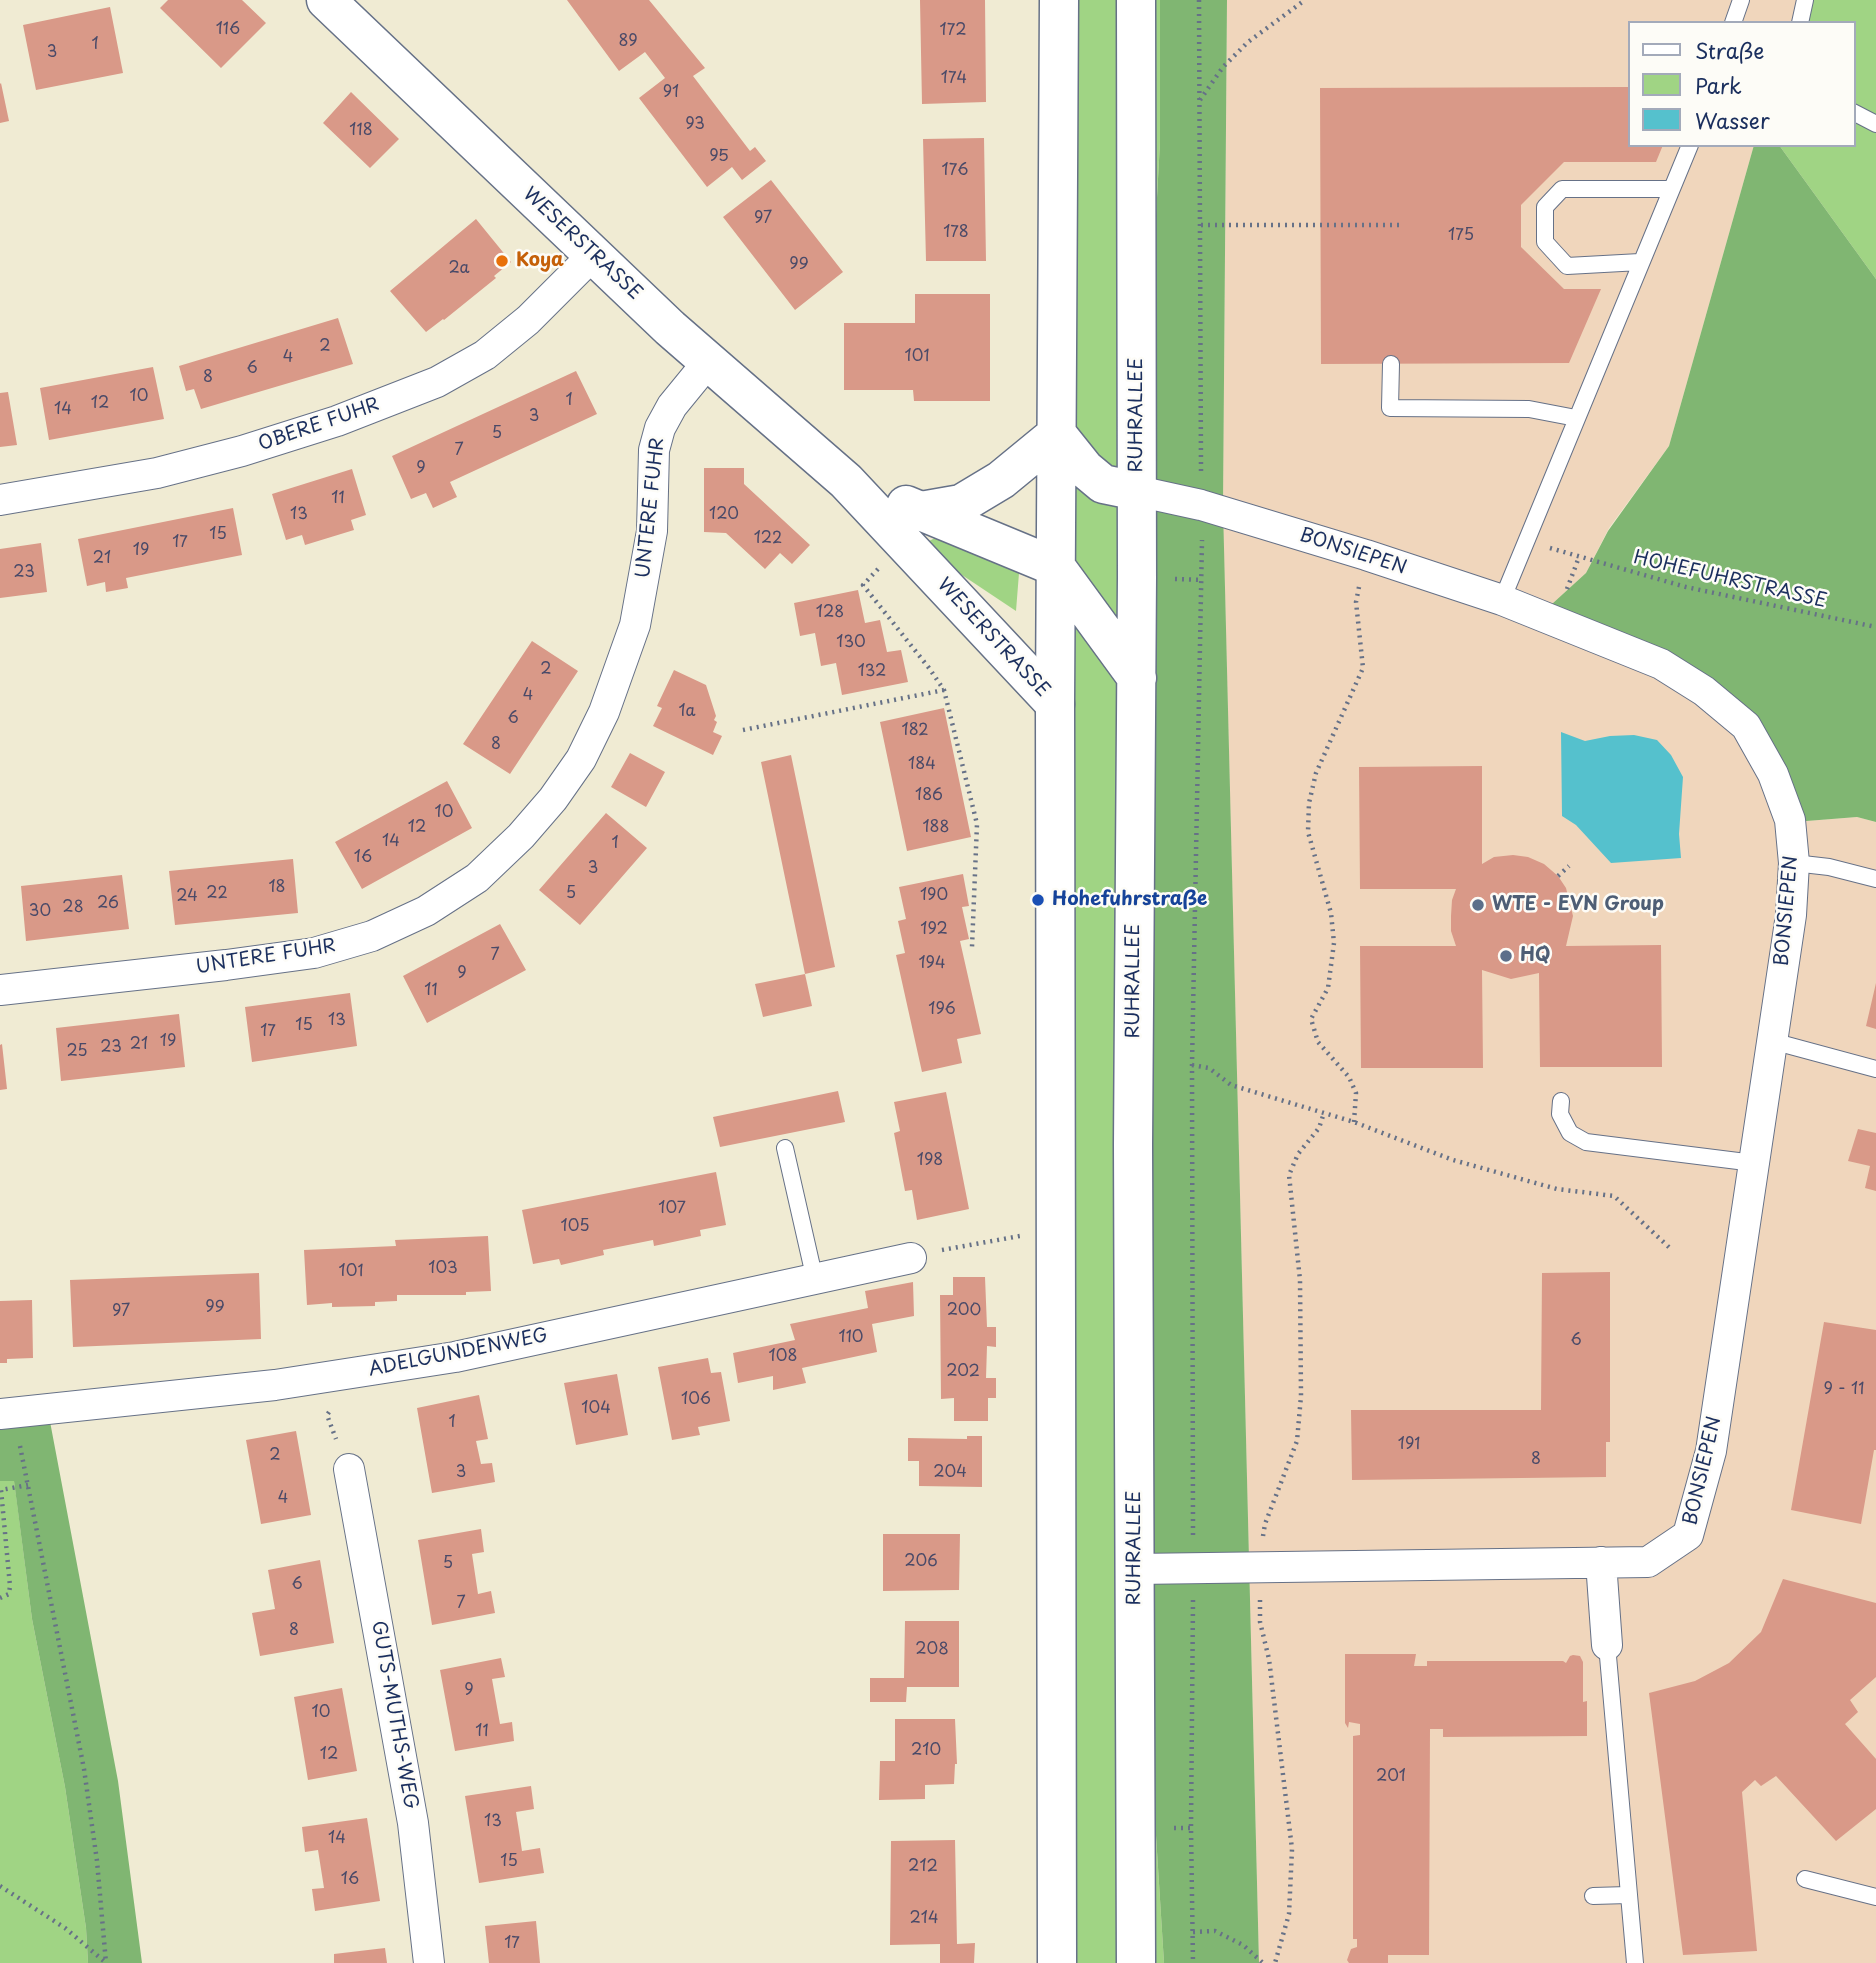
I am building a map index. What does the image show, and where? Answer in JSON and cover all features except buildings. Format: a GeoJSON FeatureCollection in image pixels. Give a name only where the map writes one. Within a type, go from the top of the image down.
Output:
{"type":"FeatureCollection","features":[{"type":"Feature","properties":{"kind":"main road","name":"WESERSTRASSE"},"geometry":{"type":"LineString","coordinates":[[326,0],[708,362],[846,481],[911,526],[1055,704]]}},
{"type":"Feature","properties":{"kind":"main road"},"geometry":{"type":"LineString","coordinates":[[1057,1963],[1055,704],[1059,0]]}},
{"type":"Feature","properties":{"kind":"main road","name":"RUHRALLEE"},"geometry":{"type":"LineString","coordinates":[[1136,0],[1137,678],[1133,1144],[1136,1963]]}},
{"type":"Feature","properties":{"kind":"main road"},"geometry":{"type":"LineString","coordinates":[[1057,434],[1086,469],[1103,484],[1137,491]]}},
{"type":"Feature","properties":{"kind":"main road"},"geometry":{"type":"LineString","coordinates":[[911,526],[961,503],[1001,480],[1057,434]]}},
{"type":"Feature","properties":{"kind":"main road","name":"WESERSTRASSE"},"geometry":{"type":"LineString","coordinates":[[911,526],[1056,567]]}},
{"type":"Feature","properties":{"kind":"main road"},"geometry":{"type":"LineString","coordinates":[[1056,567],[1137,678]]}},
{"type":"Feature","properties":{"kind":"street","name":"OBERE FUHR"},"geometry":{"type":"LineString","coordinates":[[0,500],[157,472],[242,451],[337,421],[436,382],[485,355],[528,320],[593,255]]}},
{"type":"Feature","properties":{"kind":"street","name":"UNTERE FUHR"},"geometry":{"type":"LineString","coordinates":[[0,989],[314,953],[372,936],[426,911],[477,878],[522,836],[553,799],[581,759],[604,712],[635,625],[652,531],[654,450],[660,428],[672,406],[708,362]]}},
{"type":"Feature","properties":{"kind":"street","name":"BONSIEPEN"},"geometry":{"type":"LineString","coordinates":[[1135,1569],[1648,1562],[1688,1535],[1711,1451],[1791,915],[1794,863],[1790,820],[1773,774],[1746,726],[1704,691],[1661,664],[1502,600],[1366,555],[1201,505],[1137,491]]}},
{"type":"Feature","properties":{"kind":"street","name":"ADELGUNDENWEG"},"geometry":{"type":"LineString","coordinates":[[7,1413],[275,1385],[455,1357],[911,1258]]}},
{"type":"Feature","properties":{"kind":"street","name":"GUTS-MUTHS-WEG"},"geometry":{"type":"LineString","coordinates":[[349,1469],[413,1824],[429,1963]]}},
{"type":"Feature","properties":{"kind":"street"},"geometry":{"type":"LineString","coordinates":[[1601,1562],[1607,1646]]}},
{"type":"Feature","properties":{"kind":"lane"},"geometry":{"type":"LineString","coordinates":[[1734,21],[1741,0]]}},
{"type":"Feature","properties":{"kind":"lane"},"geometry":{"type":"LineString","coordinates":[[1800,21],[1805,0]]}},
{"type":"Feature","properties":{"kind":"lane"},"geometry":{"type":"LineString","coordinates":[[1855,113],[1876,124]]}},
{"type":"Feature","properties":{"kind":"lane"},"geometry":{"type":"LineString","coordinates":[[1502,600],[1689,147]]}},
{"type":"Feature","properties":{"kind":"lane"},"geometry":{"type":"LineString","coordinates":[[1640,262],[1567,266],[1545,242],[1545,207],[1562,189],[1671,189]]}},
{"type":"Feature","properties":{"kind":"lane"},"geometry":{"type":"LineString","coordinates":[[1391,364],[1390,408],[1529,409],[1576,418]]}},
{"type":"Feature","properties":{"kind":"lane"},"geometry":{"type":"LineString","coordinates":[[1794,863],[1829,867],[1876,879]]}},
{"type":"Feature","properties":{"kind":"lane"},"geometry":{"type":"LineString","coordinates":[[1772,1041],[1876,1069]]}},
{"type":"Feature","properties":{"kind":"lane"},"geometry":{"type":"LineString","coordinates":[[1560,1101],[1560,1115],[1570,1133],[1586,1142],[1754,1163]]}},
{"type":"Feature","properties":{"kind":"lane"},"geometry":{"type":"LineString","coordinates":[[785,1148],[815,1280]]}},
{"type":"Feature","properties":{"kind":"lane"},"geometry":{"type":"LineString","coordinates":[[1607,1646],[1634,1963]]}},
{"type":"Feature","properties":{"kind":"lane"},"geometry":{"type":"LineString","coordinates":[[1805,1879],[1876,1897]]}},
{"type":"Feature","properties":{"kind":"lane"},"geometry":{"type":"LineString","coordinates":[[1593,1896],[1628,1895]]}},
{"type":"Feature","properties":{"kind":"path"},"geometry":{"type":"LineString","coordinates":[[1193,1963],[1192,1065],[1202,580],[1199,0]]}},
{"type":"Feature","properties":{"kind":"path"},"geometry":{"type":"LineString","coordinates":[[1200,100],[1223,67],[1248,42],[1305,0]]}},
{"type":"Feature","properties":{"kind":"path"},"geometry":{"type":"LineString","coordinates":[[1201,225],[1400,225]]}},
{"type":"Feature","properties":{"kind":"path"},"geometry":{"type":"LineString","coordinates":[[911,526],[863,585],[929,667],[944,690],[977,824],[972,947]]}},
{"type":"Feature","properties":{"kind":"path"},"geometry":{"type":"LineString","coordinates":[[1354,1122],[1356,1093],[1349,1077],[1318,1042],[1311,1019],[1328,988],[1334,943],[1331,913],[1308,832],[1309,803],[1317,772],[1363,668],[1356,602],[1366,555]]}},
{"type":"Feature","properties":{"kind":"path","name":"HOHEFUHRSTRASSE"},"geometry":{"type":"LineString","coordinates":[[1578,557],[1686,587],[1876,627]]}},
{"type":"Feature","properties":{"kind":"path"},"geometry":{"type":"LineString","coordinates":[[743,730],[944,690]]}},
{"type":"Feature","properties":{"kind":"path"},"geometry":{"type":"LineString","coordinates":[[1558,876],[1569,866]]}},
{"type":"Feature","properties":{"kind":"path"},"geometry":{"type":"LineString","coordinates":[[1192,1065],[1209,1068],[1231,1085],[1354,1122],[1453,1160],[1557,1189],[1614,1196],[1672,1250]]}},
{"type":"Feature","properties":{"kind":"path"},"geometry":{"type":"LineString","coordinates":[[951,1248],[997,1240]]}},
{"type":"Feature","properties":{"kind":"path"},"geometry":{"type":"LineString","coordinates":[[334,1409],[327,1415],[349,1469]]}},
{"type":"Feature","properties":{"kind":"path"},"geometry":{"type":"LineString","coordinates":[[7,1413],[28,1485],[84,1769],[97,1861],[106,1963]]}},
{"type":"Feature","properties":{"kind":"path"},"geometry":{"type":"LineString","coordinates":[[0,1598],[9,1594],[10,1586],[1,1490],[28,1485]]}},
{"type":"Feature","properties":{"kind":"path"},"geometry":{"type":"LineString","coordinates":[[0,1886],[65,1928],[106,1963]]}},
{"type":"Feature","properties":{"kind":"path"},"geometry":{"type":"LineString","coordinates":[[1193,1933],[1215,1931],[1243,1945],[1263,1963]]}},
{"type":"Feature","properties":{"kind":"shaded area"},"geometry":{"type":"Polygon","coordinates":[[[1227,0],[1803,0],[1798,21],[1628,21],[1628,147],[1753,147],[1669,446],[1609,528],[1586,573],[1541,614],[1223,507],[1227,0]]]}},
{"type":"Feature","properties":{"kind":"shaded area"},"geometry":{"type":"Polygon","coordinates":[[[1223,516],[1662,667],[1745,727],[1794,822],[1857,817],[1876,822],[1876,1963],[1259,1963],[1223,516]]]}},
{"type":"Feature","properties":{"kind":"green space"},"geometry":{"type":"Polygon","coordinates":[[[1062,0],[1160,0],[1160,142],[1148,363],[1148,1708],[1164,1963],[1059,1963],[1062,0]]]}},
{"type":"Feature","properties":{"kind":"green space"},"geometry":{"type":"Polygon","coordinates":[[[1160,0],[1227,0],[1223,507],[1259,1963],[1164,1963],[1148,1708],[1148,363],[1160,142],[1160,0]]]}},
{"type":"Feature","properties":{"kind":"green space"},"geometry":{"type":"Polygon","coordinates":[[[1807,0],[1876,0],[1876,279],[1780,147],[1855,147],[1855,21],[1802,21],[1807,0]]]}},
{"type":"Feature","properties":{"kind":"green space"},"geometry":{"type":"Polygon","coordinates":[[[1753,147],[1780,147],[1876,279],[1876,822],[1857,817],[1794,822],[1747,724],[1541,614],[1586,573],[1608,531],[1669,446],[1753,147]]]}},
{"type":"Feature","properties":{"kind":"green space"},"geometry":{"type":"Polygon","coordinates":[[[939,536],[1019,573],[1016,611],[932,555],[929,541],[939,536]]]}},
{"type":"Feature","properties":{"kind":"green space"},"geometry":{"type":"Polygon","coordinates":[[[48,1411],[118,1781],[142,1963],[88,1963],[86,1928],[65,1787],[32,1619],[14,1481],[0,1481],[0,1417],[48,1411]]]}},
{"type":"Feature","properties":{"kind":"green space"},"geometry":{"type":"Polygon","coordinates":[[[14,1480],[32,1619],[65,1787],[86,1928],[88,1963],[0,1963],[0,1481],[14,1480]]]}},
{"type":"Feature","properties":{"kind":"water"},"geometry":{"type":"Polygon","coordinates":[[[1561,732],[1585,741],[1634,735],[1657,740],[1671,755],[1683,777],[1679,834],[1681,858],[1611,863],[1576,825],[1562,816],[1561,732]]]}},
{"type":"Feature","properties":{"kind":"place","name":"Koya"},"geometry":{"type":"Point","coordinates":[502,261]}},
{"type":"Feature","properties":{"kind":"place","name":"Hohefuhrstraße"},"geometry":{"type":"Point","coordinates":[1038,900]}},
{"type":"Feature","properties":{"kind":"place","name":"WTE - EVN Group"},"geometry":{"type":"Point","coordinates":[1478,905]}},
{"type":"Feature","properties":{"kind":"place","name":"HQ"},"geometry":{"type":"Point","coordinates":[1506,956]}}]}
